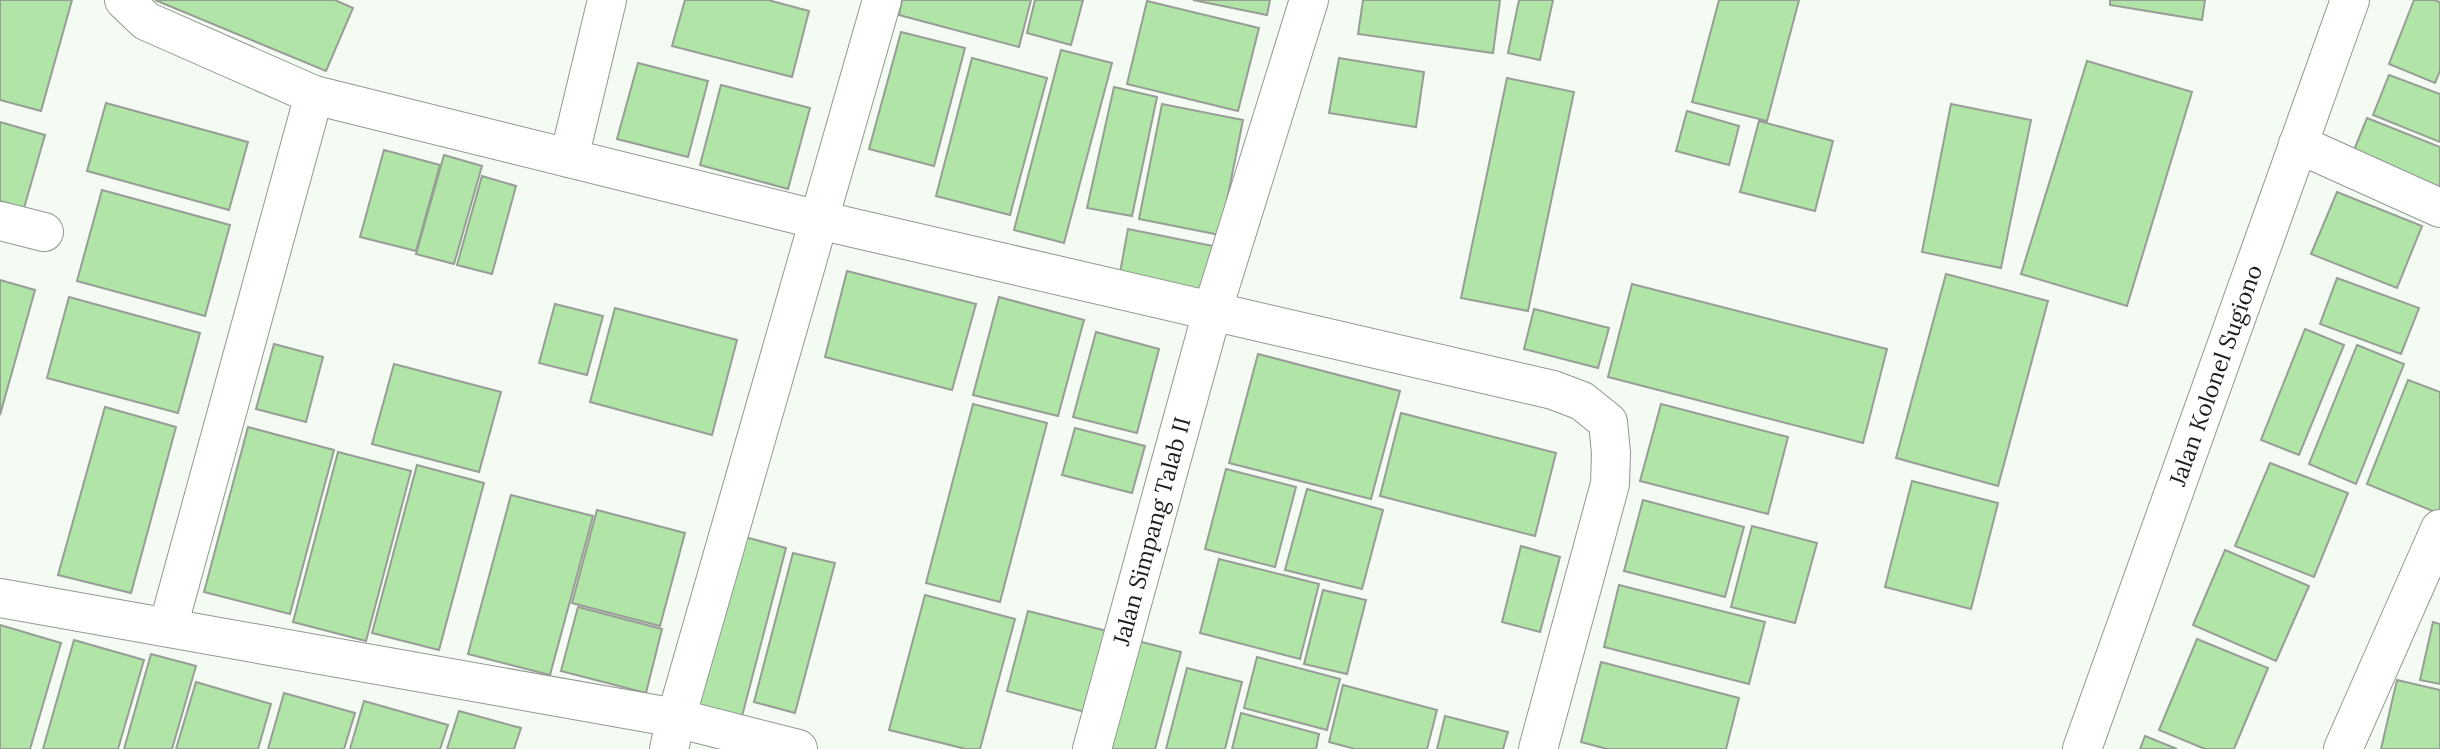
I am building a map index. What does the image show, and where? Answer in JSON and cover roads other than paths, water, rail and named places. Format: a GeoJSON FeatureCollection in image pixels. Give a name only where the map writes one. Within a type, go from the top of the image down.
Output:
{"type":"FeatureCollection","features":[{"type":"Feature","properties":{"kind":"street"},"geometry":{"type":"LineString","coordinates":[[124,0],[146,21],[314,95],[819,220],[1553,390],[1582,401],[1608,422],[1610,484],[1538,749]]}},
{"type":"Feature","properties":{"kind":"street"},"geometry":{"type":"LineString","coordinates":[[569,158],[607,0]]}},
{"type":"Feature","properties":{"kind":"street"},"geometry":{"type":"LineString","coordinates":[[673,734],[882,0]]}},
{"type":"Feature","properties":{"kind":"street","name":"Jalan Simpang Talab II"},"geometry":{"type":"LineString","coordinates":[[1092,749],[1212,312],[1309,0]]}},
{"type":"Feature","properties":{"kind":"street","name":"Jalan Kolonel Sugiono"},"geometry":{"type":"LineString","coordinates":[[2081,749],[2350,0]]}},
{"type":"Feature","properties":{"kind":"street"},"geometry":{"type":"LineString","coordinates":[[168,627],[314,95]]}},
{"type":"Feature","properties":{"kind":"street"},"geometry":{"type":"LineString","coordinates":[[2298,144],[2440,208]]}},
{"type":"Feature","properties":{"kind":"street"},"geometry":{"type":"LineString","coordinates":[[0,221],[44,232]]}},
{"type":"Feature","properties":{"kind":"street"},"geometry":{"type":"LineString","coordinates":[[2343,749],[2440,528]]}},
{"type":"Feature","properties":{"kind":"street"},"geometry":{"type":"LineString","coordinates":[[0,598],[168,627],[673,734],[799,749]]}}]}
